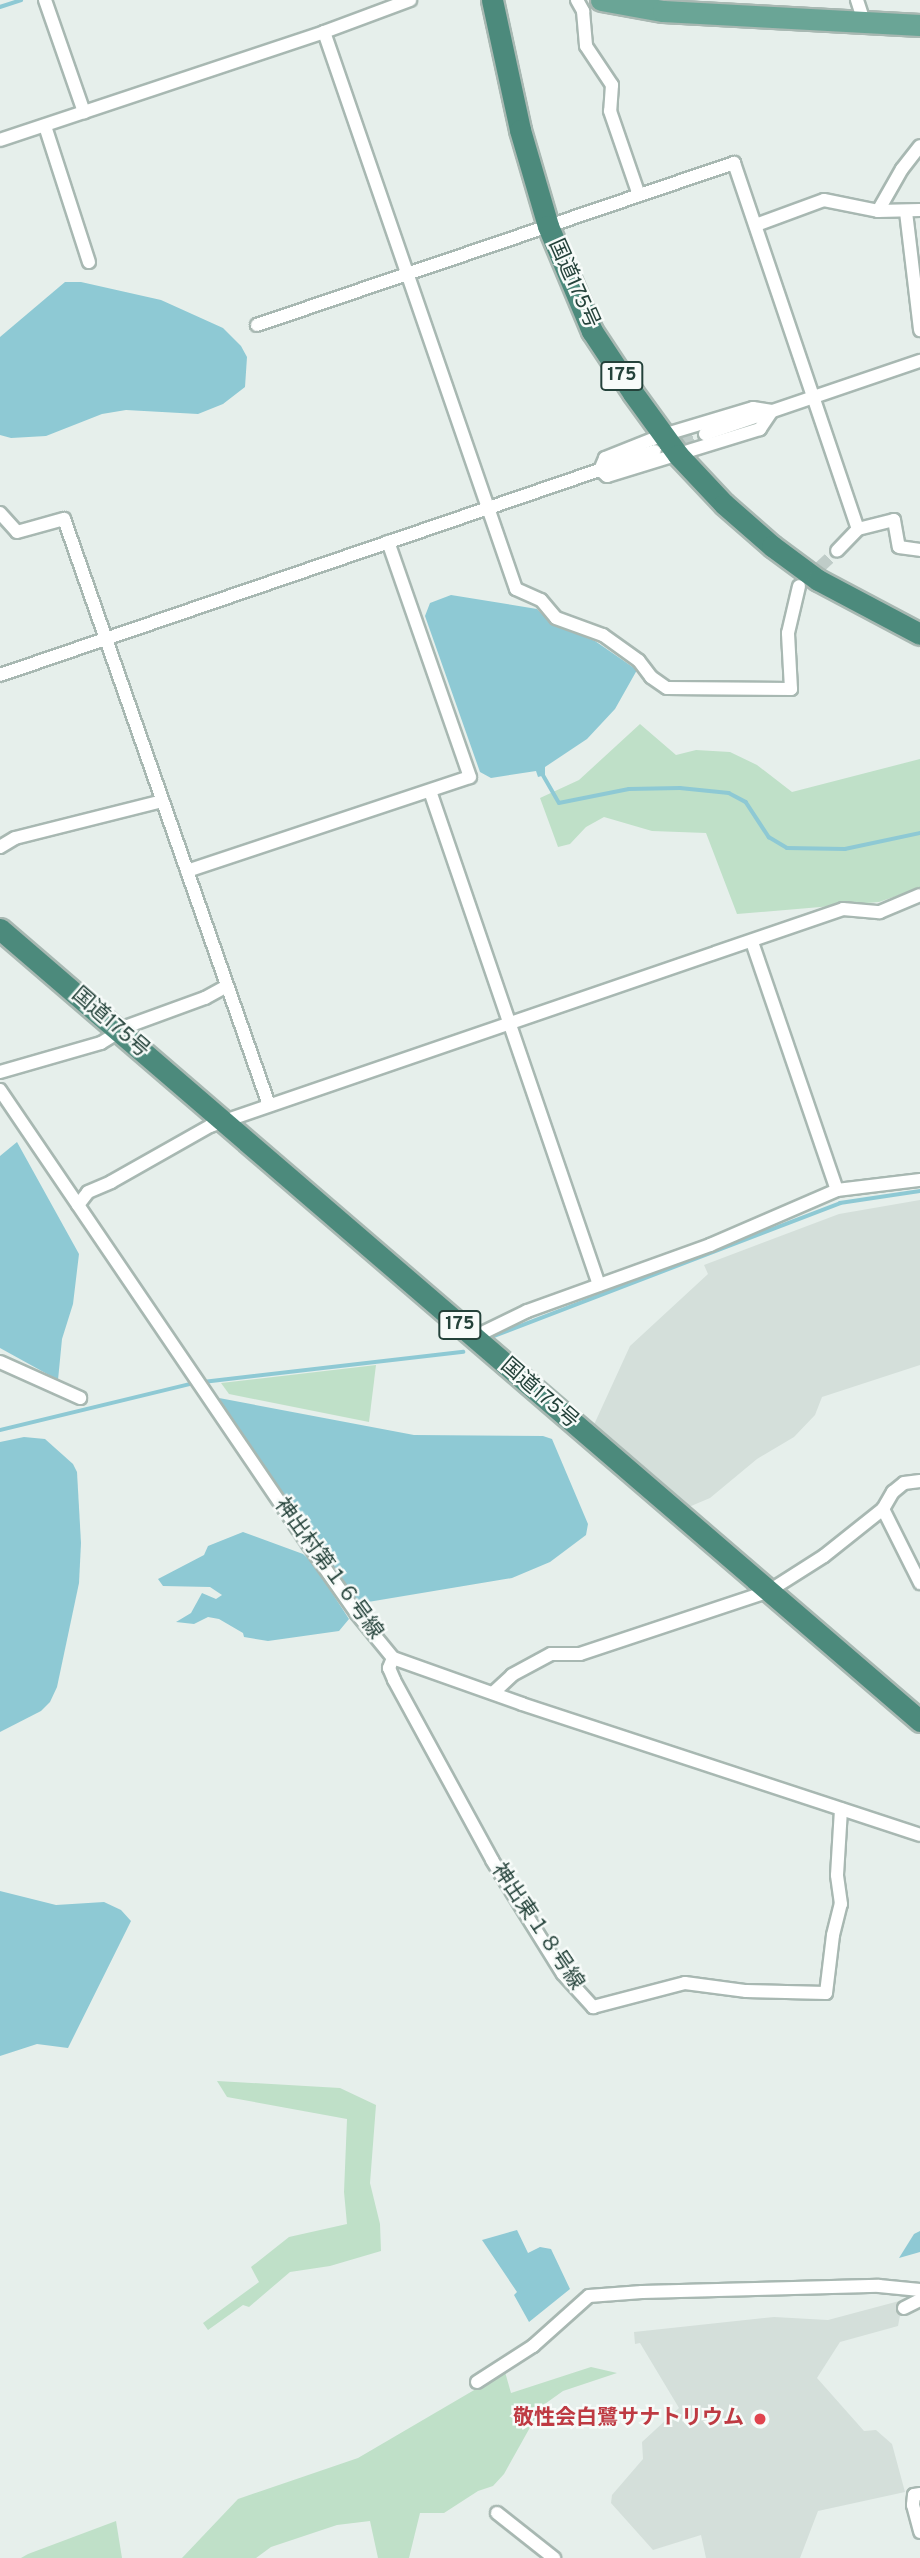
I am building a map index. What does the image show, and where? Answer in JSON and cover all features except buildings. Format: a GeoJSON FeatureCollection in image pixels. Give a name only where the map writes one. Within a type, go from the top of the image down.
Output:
{"type":"FeatureCollection","features":[{"type":"Feature","properties":{"kind":"highway","name":"国道175号"},"geometry":{"type":"LineString","coordinates":[[492,0],[520,130],[548,226],[592,331],[659,443],[678,454],[724,504],[809,573],[879,615],[920,634]]}},
{"type":"Feature","properties":{"kind":"highway","name":"国道175号"},"geometry":{"type":"LineString","coordinates":[[0,929],[920,1721]]}},
{"type":"Feature","properties":{"kind":"main road"},"geometry":{"type":"LineString","coordinates":[[601,0],[663,11],[920,25]]}},
{"type":"Feature","properties":{"kind":"street"},"geometry":{"type":"LineString","coordinates":[[45,0],[84,112]]}},
{"type":"Feature","properties":{"kind":"street"},"geometry":{"type":"LineString","coordinates":[[0,140],[324,32],[411,0]]}},
{"type":"Feature","properties":{"kind":"street"},"geometry":{"type":"LineString","coordinates":[[577,0],[583,11],[586,46],[612,85],[610,111],[639,195]]}},
{"type":"Feature","properties":{"kind":"street"},"geometry":{"type":"LineString","coordinates":[[857,0],[864,22]]}},
{"type":"Feature","properties":{"kind":"street"},"geometry":{"type":"LineString","coordinates":[[324,32],[516,589],[541,600],[556,618],[603,635],[639,660],[651,677],[667,688],[791,689],[788,634],[799,586]]}},
{"type":"Feature","properties":{"kind":"street"},"geometry":{"type":"LineString","coordinates":[[45,126],[89,262]]}},
{"type":"Feature","properties":{"kind":"street"},"geometry":{"type":"LineString","coordinates":[[878,211],[902,169],[920,146]]}},
{"type":"Feature","properties":{"kind":"street"},"geometry":{"type":"LineString","coordinates":[[257,325],[734,163],[859,529]]}},
{"type":"Feature","properties":{"kind":"street"},"geometry":{"type":"LineString","coordinates":[[756,225],[824,200],[878,211],[920,210]]}},
{"type":"Feature","properties":{"kind":"street"},"geometry":{"type":"LineString","coordinates":[[906,212],[920,330]]}},
{"type":"Feature","properties":{"kind":"street"},"geometry":{"type":"LineString","coordinates":[[705,434],[920,361]]}},
{"type":"Feature","properties":{"kind":"street"},"geometry":{"type":"LineString","coordinates":[[0,675],[600,470],[659,443],[753,408],[772,411]]}},
{"type":"Feature","properties":{"kind":"street"},"geometry":{"type":"LineString","coordinates":[[600,470],[607,476],[760,429],[772,411]]}},
{"type":"Feature","properties":{"kind":"street"},"geometry":{"type":"LineString","coordinates":[[600,470],[606,458],[659,443]]}},
{"type":"Feature","properties":{"kind":"street"},"geometry":{"type":"LineString","coordinates":[[0,513],[17,532],[64,519],[269,1105]]}},
{"type":"Feature","properties":{"kind":"street"},"geometry":{"type":"LineString","coordinates":[[837,551],[859,529],[894,520],[899,547],[920,550]]}},
{"type":"Feature","properties":{"kind":"street"},"geometry":{"type":"LineString","coordinates":[[187,871],[470,777],[388,542]]}},
{"type":"Feature","properties":{"kind":"street"},"geometry":{"type":"LineString","coordinates":[[430,791],[599,1285]]}},
{"type":"Feature","properties":{"kind":"street"},"geometry":{"type":"LineString","coordinates":[[0,847],[15,838],[162,801]]}},
{"type":"Feature","properties":{"kind":"street"},"geometry":{"type":"LineString","coordinates":[[78,1205],[88,1192],[111,1182],[210,1126],[843,909],[880,912],[920,895]]}},
{"type":"Feature","properties":{"kind":"street"},"geometry":{"type":"LineString","coordinates":[[752,942],[837,1190]]}},
{"type":"Feature","properties":{"kind":"street"},"geometry":{"type":"LineString","coordinates":[[0,1072],[101,1044],[118,1032],[227,986]]}},
{"type":"Feature","properties":{"kind":"street","name":"神出村第１６号線"},"geometry":{"type":"LineString","coordinates":[[0,1090],[357,1614],[393,1657],[493,1693],[920,1835]]}},
{"type":"Feature","properties":{"kind":"street"},"geometry":{"type":"LineString","coordinates":[[474,1337],[527,1311],[710,1245],[837,1190],[920,1180]]}},
{"type":"Feature","properties":{"kind":"street"},"geometry":{"type":"LineString","coordinates":[[0,1362],[80,1398]]}},
{"type":"Feature","properties":{"kind":"street"},"geometry":{"type":"LineString","coordinates":[[493,1693],[512,1675],[551,1654],[580,1654],[769,1591],[824,1556],[883,1509],[892,1492],[905,1483],[920,1481]]}},
{"type":"Feature","properties":{"kind":"street"},"geometry":{"type":"LineString","coordinates":[[883,1509],[920,1583]]}},
{"type":"Feature","properties":{"kind":"street","name":"神出東１８号線"},"geometry":{"type":"LineString","coordinates":[[393,1657],[389,1668],[394,1680],[498,1870],[563,1974],[593,2007],[685,1983],[746,1991],[826,1993],[833,1935],[841,1904],[837,1875],[841,1809]]}},
{"type":"Feature","properties":{"kind":"street"},"geometry":{"type":"LineString","coordinates":[[477,2382],[533,2346],[589,2297],[642,2292],[879,2286],[920,2290]]}},
{"type":"Feature","properties":{"kind":"street"},"geometry":{"type":"LineString","coordinates":[[904,2308],[920,2300]]}},
{"type":"Feature","properties":{"kind":"street"},"geometry":{"type":"LineString","coordinates":[[917,2494],[920,2532]]}},
{"type":"Feature","properties":{"kind":"street"},"geometry":{"type":"LineString","coordinates":[[497,2513],[554,2558]]}},
{"type":"Feature","properties":{"kind":"shaded area"},"geometry":{"type":"Polygon","coordinates":[[[920,1200],[920,1365],[822,1397],[815,1415],[794,1437],[757,1459],[710,1498],[684,1509],[592,1429],[630,1346],[708,1274],[704,1265],[839,1214],[920,1200]]]}},
{"type":"Feature","properties":{"kind":"shaded area","name":"敬性会白鷺サナトリウム"},"geometry":{"type":"Polygon","coordinates":[[[903,2300],[898,2326],[840,2342],[817,2378],[864,2431],[876,2430],[892,2444],[905,2492],[818,2511],[800,2558],[706,2558],[701,2535],[653,2550],[611,2503],[612,2495],[643,2459],[642,2442],[679,2408],[640,2343],[635,2344],[634,2332],[774,2317],[828,2320],[903,2300]]]}},
{"type":"Feature","properties":{"kind":"green space"},"geometry":{"type":"Polygon","coordinates":[[[640,724],[676,755],[696,750],[730,752],[757,765],[792,792],[920,759],[920,888],[879,902],[737,914],[706,833],[652,831],[604,817],[586,827],[570,844],[558,847],[540,798],[579,780],[640,724]]]}},
{"type":"Feature","properties":{"kind":"green space"},"geometry":{"type":"Polygon","coordinates":[[[376,1365],[369,1422],[229,1394],[221,1383],[376,1365]]]}},
{"type":"Feature","properties":{"kind":"green space"},"geometry":{"type":"Polygon","coordinates":[[[217,2081],[340,2088],[376,2105],[370,2183],[380,2224],[381,2251],[330,2266],[290,2272],[249,2307],[243,2305],[208,2330],[203,2323],[259,2282],[251,2267],[289,2237],[347,2224],[344,2192],[347,2119],[227,2097],[217,2081]]]}},
{"type":"Feature","properties":{"kind":"green space"},"geometry":{"type":"Polygon","coordinates":[[[591,2367],[617,2373],[563,2391],[542,2406],[504,2474],[493,2486],[478,2491],[444,2513],[420,2513],[409,2558],[378,2558],[370,2521],[337,2525],[271,2547],[256,2558],[182,2558],[238,2499],[358,2458],[505,2372],[511,2393],[591,2367]]]}},
{"type":"Feature","properties":{"kind":"green space"},"geometry":{"type":"Polygon","coordinates":[[[116,2521],[122,2558],[21,2558],[28,2554],[116,2521]]]}},
{"type":"Feature","properties":{"kind":"water"},"geometry":{"type":"Polygon","coordinates":[[[65,282],[81,282],[161,300],[223,328],[241,346],[247,357],[245,387],[223,404],[198,414],[126,410],[102,414],[46,436],[11,438],[0,435],[0,337],[65,282]]]}},
{"type":"Feature","properties":{"kind":"water"},"geometry":{"type":"Polygon","coordinates":[[[451,595],[537,609],[552,624],[595,641],[637,670],[615,709],[587,739],[545,767],[545,775],[538,777],[536,771],[491,778],[480,772],[425,616],[430,603],[451,595]]]}},
{"type":"Feature","properties":{"kind":"water"},"geometry":{"type":"Polygon","coordinates":[[[17,1142],[79,1254],[73,1304],[62,1339],[58,1380],[0,1348],[0,1156],[17,1142]]]}},
{"type":"Feature","properties":{"kind":"water"},"geometry":{"type":"Polygon","coordinates":[[[219,1398],[414,1435],[543,1436],[552,1439],[588,1524],[586,1535],[550,1562],[512,1578],[356,1604],[219,1398]]]}},
{"type":"Feature","properties":{"kind":"water"},"geometry":{"type":"Polygon","coordinates":[[[24,1437],[45,1439],[73,1464],[77,1472],[81,1543],[79,1583],[57,1687],[50,1702],[41,1711],[0,1732],[0,1442],[24,1437]]]}},
{"type":"Feature","properties":{"kind":"water"},"geometry":{"type":"Polygon","coordinates":[[[243,1532],[303,1554],[312,1562],[349,1619],[339,1631],[268,1641],[244,1637],[243,1633],[219,1619],[208,1617],[194,1624],[176,1622],[191,1613],[202,1593],[216,1599],[222,1595],[210,1587],[163,1586],[158,1579],[204,1555],[208,1546],[243,1532]]]}},
{"type":"Feature","properties":{"kind":"water"},"geometry":{"type":"Polygon","coordinates":[[[0,1891],[56,1905],[104,1902],[121,1910],[131,1921],[68,2048],[37,2044],[0,2056],[0,1891]]]}},
{"type":"Feature","properties":{"kind":"water"},"geometry":{"type":"Polygon","coordinates":[[[517,2230],[528,2253],[540,2247],[551,2249],[570,2289],[529,2322],[514,2295],[517,2292],[482,2240],[517,2230]]]}},
{"type":"Feature","properties":{"kind":"water"},"geometry":{"type":"Polygon","coordinates":[[[920,2231],[920,2252],[899,2258],[914,2234],[920,2231]]]}},
{"type":"Feature","properties":{"kind":"waterway"},"geometry":{"type":"LineString","coordinates":[[0,7],[21,0]]}},
{"type":"Feature","properties":{"kind":"waterway"},"geometry":{"type":"LineString","coordinates":[[542,773],[559,803],[629,789],[680,788],[729,793],[746,802],[769,837],[787,848],[845,849],[920,833]]}},
{"type":"Feature","properties":{"kind":"waterway"},"geometry":{"type":"LineString","coordinates":[[489,1338],[840,1203],[920,1191]]}},
{"type":"Feature","properties":{"kind":"waterway"},"geometry":{"type":"LineString","coordinates":[[203,1382],[463,1352]]}},
{"type":"Feature","properties":{"kind":"waterway"},"geometry":{"type":"LineString","coordinates":[[0,1430],[195,1383]]}},
{"type":"Feature","properties":{"kind":"tunnel"},"geometry":{"type":"LineString","coordinates":[[665,448],[705,434]]}},
{"type":"Feature","properties":{"kind":"tunnel"},"geometry":{"type":"LineString","coordinates":[[807,579],[837,551]]}},
{"type":"Feature","properties":{"kind":"place","name":"敬性会白鷺サナトリウム"},"geometry":{"type":"Point","coordinates":[760,2419]}}]}
